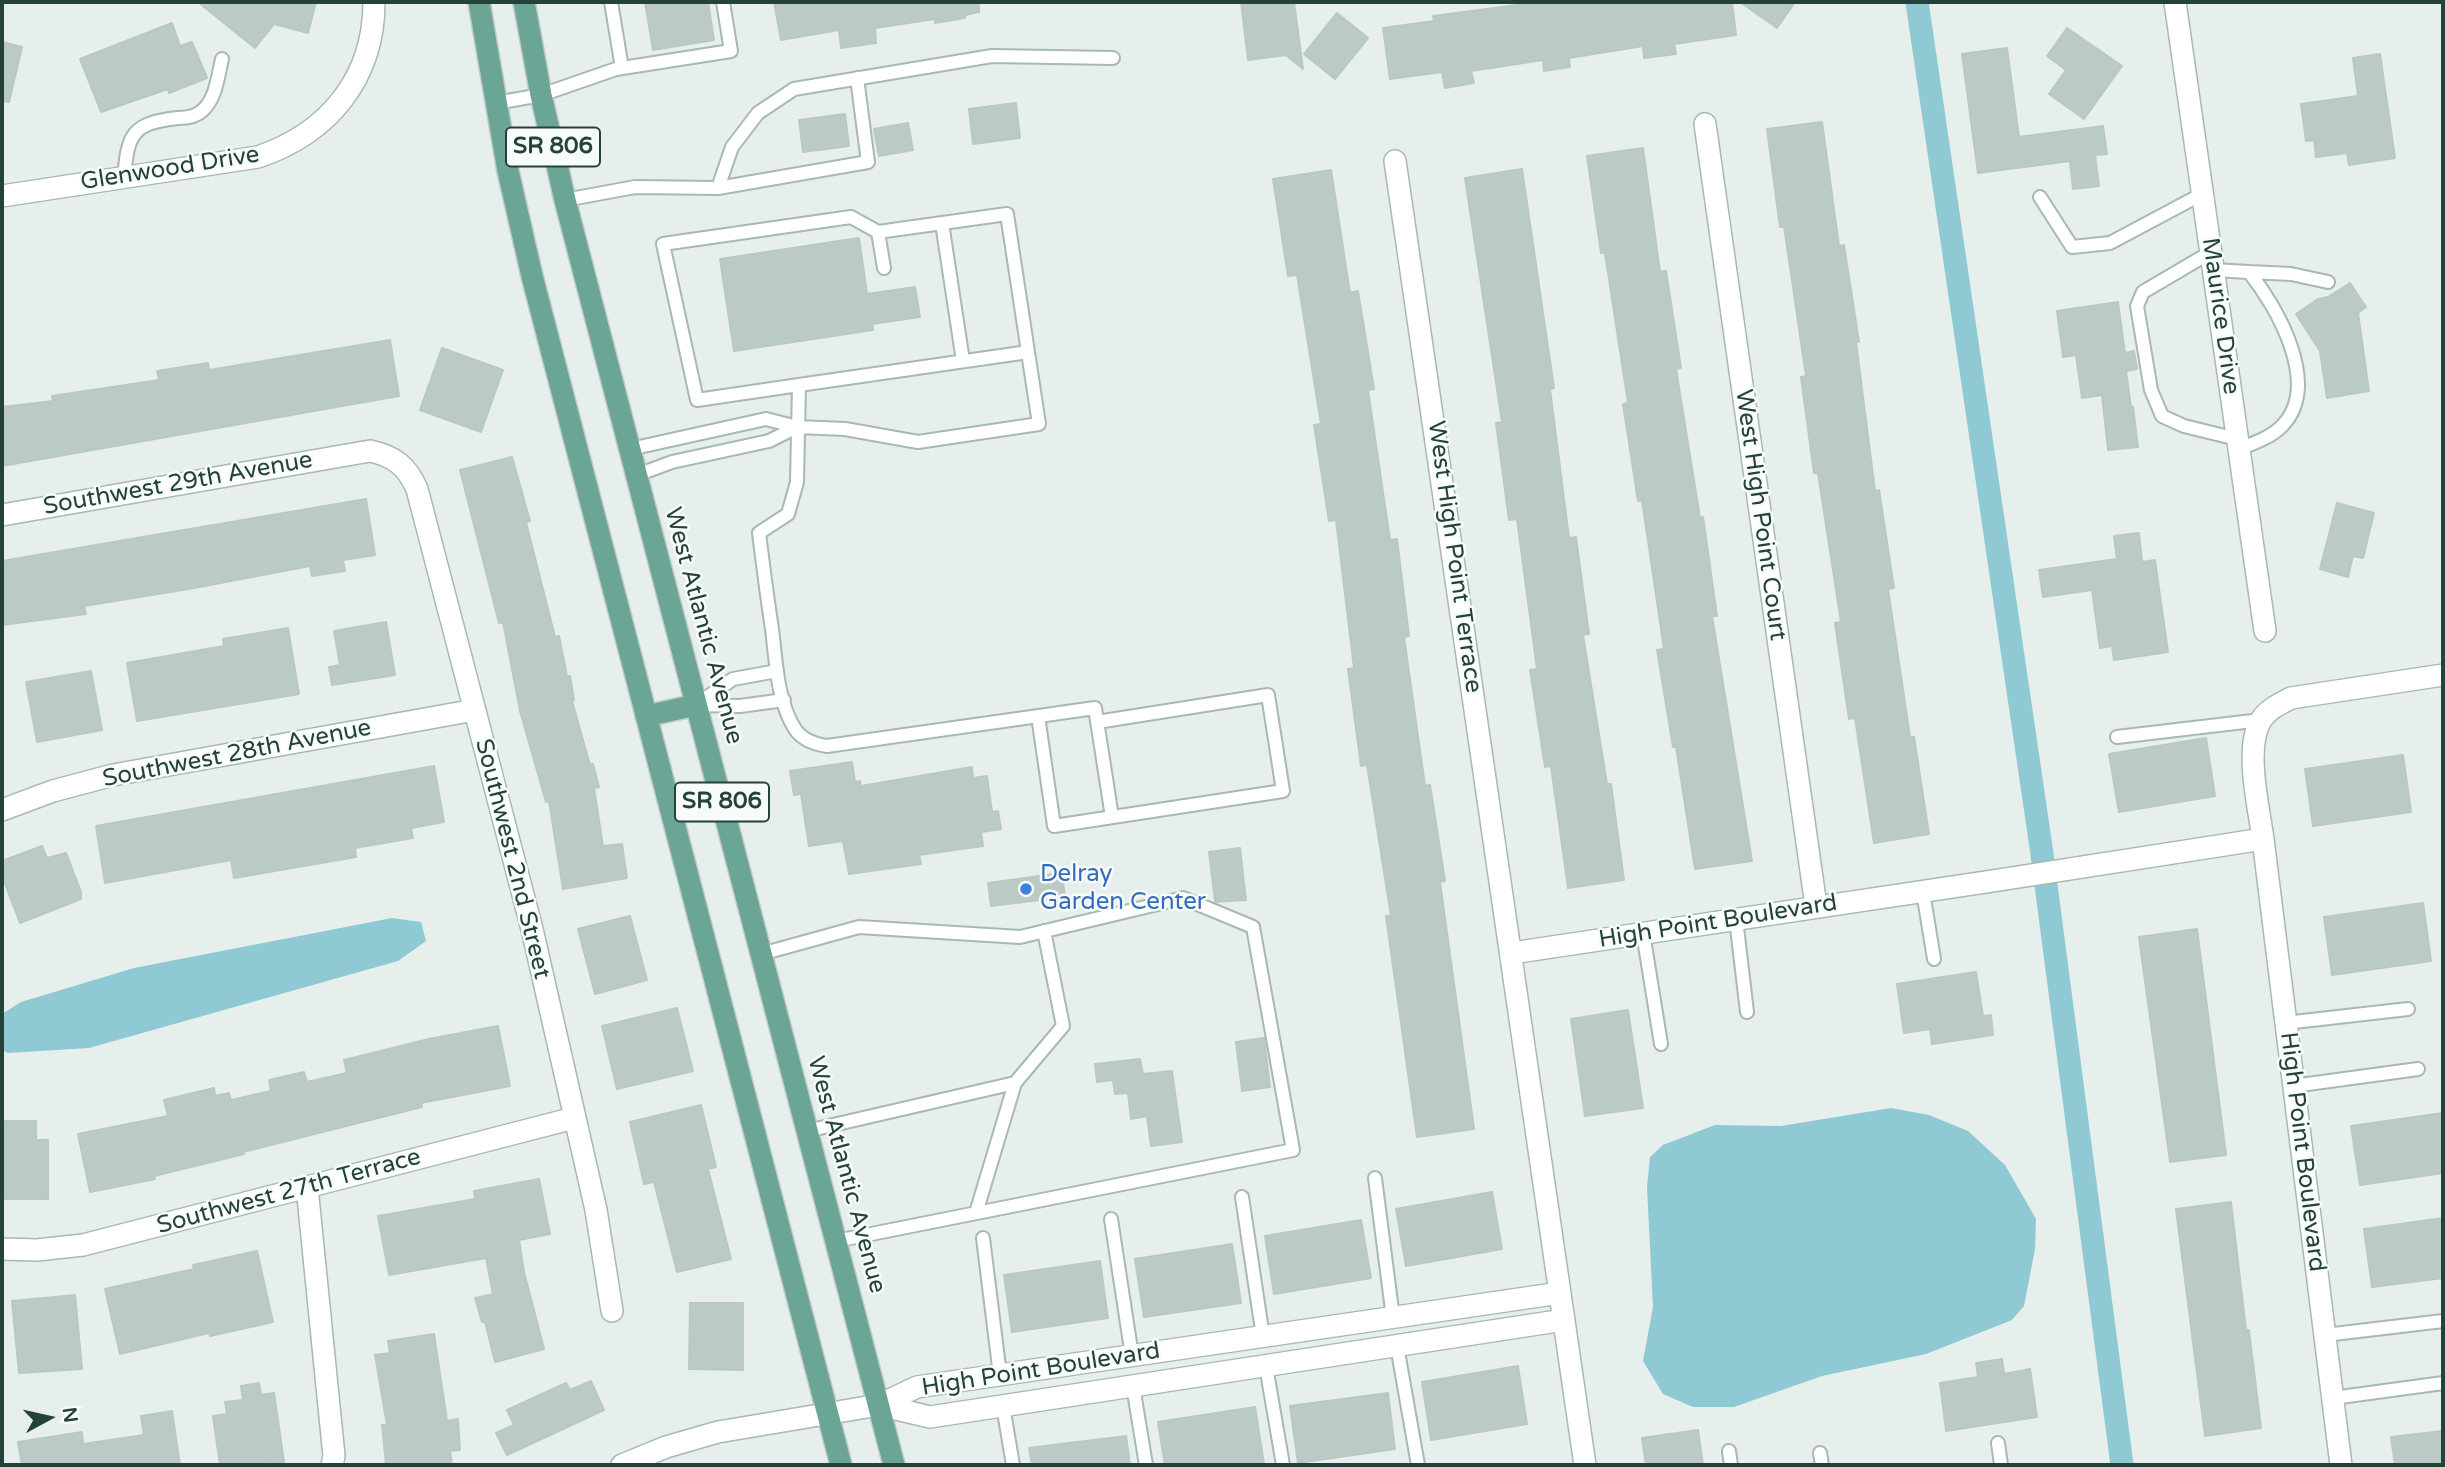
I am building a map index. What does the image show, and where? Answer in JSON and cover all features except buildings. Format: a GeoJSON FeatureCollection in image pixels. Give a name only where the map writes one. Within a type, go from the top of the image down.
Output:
{"type":"FeatureCollection","features":[{"type":"Feature","properties":{"kind":"main road","name":"SR 806"},"geometry":{"type":"LineString","coordinates":[[479,2],[496,103],[532,276],[841,1465]]}},
{"type":"Feature","properties":{"kind":"main road","name":"West Atlantic Avenue"},"geometry":{"type":"LineString","coordinates":[[524,2],[565,200],[894,1465]]}},
{"type":"Feature","properties":{"kind":"main road"},"geometry":{"type":"LineString","coordinates":[[646,716],[696,705]]}},
{"type":"Feature","properties":{"kind":"street","name":"Glenwood Drive"},"geometry":{"type":"LineString","coordinates":[[2,196],[258,157],[275,151],[306,134],[333,111],[354,82],[368,48],[374,2]]}},
{"type":"Feature","properties":{"kind":"street","name":"Maurice Drive"},"geometry":{"type":"LineString","coordinates":[[2175,2],[2265,631]]}},
{"type":"Feature","properties":{"kind":"street","name":"West High Point Court"},"geometry":{"type":"LineString","coordinates":[[1705,124],[1816,906]]}},
{"type":"Feature","properties":{"kind":"street","name":"West High Point Terrace"},"geometry":{"type":"LineString","coordinates":[[1395,161],[1512,953]]}},
{"type":"Feature","properties":{"kind":"street","name":"Southwest 2nd Street"},"geometry":{"type":"LineString","coordinates":[[354,453],[370,451],[386,454],[400,462],[411,474],[417,489],[532,929],[596,1210],[612,1311]]}},
{"type":"Feature","properties":{"kind":"street","name":"Southwest 29th Avenue"},"geometry":{"type":"LineString","coordinates":[[2,515],[354,453]]}},
{"type":"Feature","properties":{"kind":"street"},"geometry":{"type":"LineString","coordinates":[[2257,728],[2270,709],[2291,698],[2443,675]]}},
{"type":"Feature","properties":{"kind":"street","name":"Southwest 28th Avenue"},"geometry":{"type":"LineString","coordinates":[[2,810],[53,791],[113,775],[475,710]]}},
{"type":"Feature","properties":{"kind":"street","name":"High Point Boulevard"},"geometry":{"type":"LineString","coordinates":[[2257,728],[2253,757],[2341,1465]]}},
{"type":"Feature","properties":{"kind":"street","name":"High Point Boulevard"},"geometry":{"type":"LineString","coordinates":[[1512,953],[1816,906],[2024,878],[2263,839]]}},
{"type":"Feature","properties":{"kind":"street"},"geometry":{"type":"LineString","coordinates":[[1512,953],[1585,1465]]}},
{"type":"Feature","properties":{"kind":"street","name":"Southwest 27th Terrace"},"geometry":{"type":"LineString","coordinates":[[2,1249],[37,1250],[83,1245],[574,1118]]}},
{"type":"Feature","properties":{"kind":"street"},"geometry":{"type":"LineString","coordinates":[[307,1187],[334,1456],[332,1465]]}},
{"type":"Feature","properties":{"kind":"street","name":"High Point Boulevard"},"geometry":{"type":"LineString","coordinates":[[878,1405],[917,1387],[1560,1293]]}},
{"type":"Feature","properties":{"kind":"street","name":"High Point Boulevard"},"geometry":{"type":"LineString","coordinates":[[878,1405],[930,1417],[1564,1320]]}},
{"type":"Feature","properties":{"kind":"street"},"geometry":{"type":"LineString","coordinates":[[622,1465],[666,1447],[718,1432],[878,1405]]}},
{"type":"Feature","properties":{"kind":"lane"},"geometry":{"type":"LineString","coordinates":[[611,2],[622,68]]}},
{"type":"Feature","properties":{"kind":"lane"},"geometry":{"type":"LineString","coordinates":[[496,103],[541,94],[622,68],[731,51],[723,2]]}},
{"type":"Feature","properties":{"kind":"lane"},"geometry":{"type":"LineString","coordinates":[[718,188],[732,147],[758,113],[794,89],[992,56],[1113,58]]}},
{"type":"Feature","properties":{"kind":"lane"},"geometry":{"type":"LineString","coordinates":[[124,177],[127,146],[132,136],[141,128],[159,120],[189,117],[201,112],[208,104],[215,87],[222,59]]}},
{"type":"Feature","properties":{"kind":"lane"},"geometry":{"type":"LineString","coordinates":[[565,200],[635,187],[718,188],[869,162],[857,78]]}},
{"type":"Feature","properties":{"kind":"lane"},"geometry":{"type":"LineString","coordinates":[[2040,197],[2072,247],[2109,243],[2203,194]]}},
{"type":"Feature","properties":{"kind":"lane"},"geometry":{"type":"LineString","coordinates":[[630,449],[766,419],[797,427],[845,429],[918,442],[1039,424],[1007,214],[878,232],[851,217],[663,244],[696,400],[1028,352]]}},
{"type":"Feature","properties":{"kind":"lane"},"geometry":{"type":"LineString","coordinates":[[942,223],[963,361]]}},
{"type":"Feature","properties":{"kind":"lane"},"geometry":{"type":"LineString","coordinates":[[878,232],[884,268]]}},
{"type":"Feature","properties":{"kind":"lane"},"geometry":{"type":"LineString","coordinates":[[2249,272],[2279,316],[2299,375],[2296,401],[2283,425],[2262,440],[2238,444],[2162,416],[2151,390],[2137,306],[2143,292],[2212,261],[2249,272],[2291,274],[2328,282]]}},
{"type":"Feature","properties":{"kind":"lane"},"geometry":{"type":"LineString","coordinates":[[799,385],[797,482],[788,514],[759,533],[777,671],[796,730],[804,739],[827,746],[1095,708],[1112,817]]}},
{"type":"Feature","properties":{"kind":"lane"},"geometry":{"type":"LineString","coordinates":[[637,475],[672,462],[769,441],[797,427]]}},
{"type":"Feature","properties":{"kind":"lane"},"geometry":{"type":"LineString","coordinates":[[696,705],[733,679],[777,671]]}},
{"type":"Feature","properties":{"kind":"lane"},"geometry":{"type":"LineString","coordinates":[[1038,716],[1054,826],[1283,791],[1268,695],[1097,722]]}},
{"type":"Feature","properties":{"kind":"lane"},"geometry":{"type":"LineString","coordinates":[[696,705],[740,706],[784,699]]}},
{"type":"Feature","properties":{"kind":"lane"},"geometry":{"type":"LineString","coordinates":[[2117,737],[2257,728]]}},
{"type":"Feature","properties":{"kind":"lane"},"geometry":{"type":"LineString","coordinates":[[1923,892],[1934,959]]}},
{"type":"Feature","properties":{"kind":"lane"},"geometry":{"type":"LineString","coordinates":[[761,954],[859,927],[1020,937],[1183,898],[1253,927],[1293,1150],[836,1241]]}},
{"type":"Feature","properties":{"kind":"lane"},"geometry":{"type":"LineString","coordinates":[[1736,919],[1746,1012]]}},
{"type":"Feature","properties":{"kind":"lane"},"geometry":{"type":"LineString","coordinates":[[975,1213],[1015,1083],[1063,1026],[1044,931]]}},
{"type":"Feature","properties":{"kind":"lane"},"geometry":{"type":"LineString","coordinates":[[1643,933],[1661,1044]]}},
{"type":"Feature","properties":{"kind":"lane"},"geometry":{"type":"LineString","coordinates":[[2285,1023],[2408,1009]]}},
{"type":"Feature","properties":{"kind":"lane"},"geometry":{"type":"LineString","coordinates":[[2293,1086],[2418,1069]]}},
{"type":"Feature","properties":{"kind":"lane"},"geometry":{"type":"LineString","coordinates":[[807,1131],[1015,1083]]}},
{"type":"Feature","properties":{"kind":"lane"},"geometry":{"type":"LineString","coordinates":[[1375,1178],[1393,1318]]}},
{"type":"Feature","properties":{"kind":"lane"},"geometry":{"type":"LineString","coordinates":[[1242,1197],[1263,1336]]}},
{"type":"Feature","properties":{"kind":"lane"},"geometry":{"type":"LineString","coordinates":[[1111,1219],[1132,1356]]}},
{"type":"Feature","properties":{"kind":"lane"},"geometry":{"type":"LineString","coordinates":[[984,1238],[1000,1375]]}},
{"type":"Feature","properties":{"kind":"lane"},"geometry":{"type":"LineString","coordinates":[[2325,1335],[2443,1321]]}},
{"type":"Feature","properties":{"kind":"lane"},"geometry":{"type":"LineString","coordinates":[[1397,1346],[1418,1465]]}},
{"type":"Feature","properties":{"kind":"lane"},"geometry":{"type":"LineString","coordinates":[[1266,1366],[1283,1465]]}},
{"type":"Feature","properties":{"kind":"lane"},"geometry":{"type":"LineString","coordinates":[[2333,1398],[2443,1383]]}},
{"type":"Feature","properties":{"kind":"lane"},"geometry":{"type":"LineString","coordinates":[[1133,1386],[1146,1465]]}},
{"type":"Feature","properties":{"kind":"lane"},"geometry":{"type":"LineString","coordinates":[[1003,1406],[1013,1465]]}},
{"type":"Feature","properties":{"kind":"lane"},"geometry":{"type":"LineString","coordinates":[[1998,1443],[2001,1465]]}},
{"type":"Feature","properties":{"kind":"lane"},"geometry":{"type":"LineString","coordinates":[[1729,1451],[1731,1465]]}},
{"type":"Feature","properties":{"kind":"water"},"geometry":{"type":"Polygon","coordinates":[[[392,918],[421,922],[426,941],[398,961],[89,1048],[8,1053],[2,1050],[2,1014],[21,1002],[134,968],[392,918]]]}},
{"type":"Feature","properties":{"kind":"water"},"geometry":{"type":"Polygon","coordinates":[[[1891,1108],[1929,1115],[1968,1131],[2005,1165],[2036,1219],[2035,1249],[2024,1306],[2012,1320],[1926,1354],[1822,1376],[1734,1407],[1693,1407],[1663,1394],[1643,1361],[1653,1307],[1647,1187],[1650,1157],[1663,1145],[1715,1125],[1781,1126],[1891,1108]]]}},
{"type":"Feature","properties":{"kind":"waterway"},"geometry":{"type":"LineString","coordinates":[[1917,2],[2041,847],[2122,1465]]}},
{"type":"Feature","properties":{"kind":"place","name":"Delray Garden Center"},"geometry":{"type":"Point","coordinates":[1026,889]}}]}
